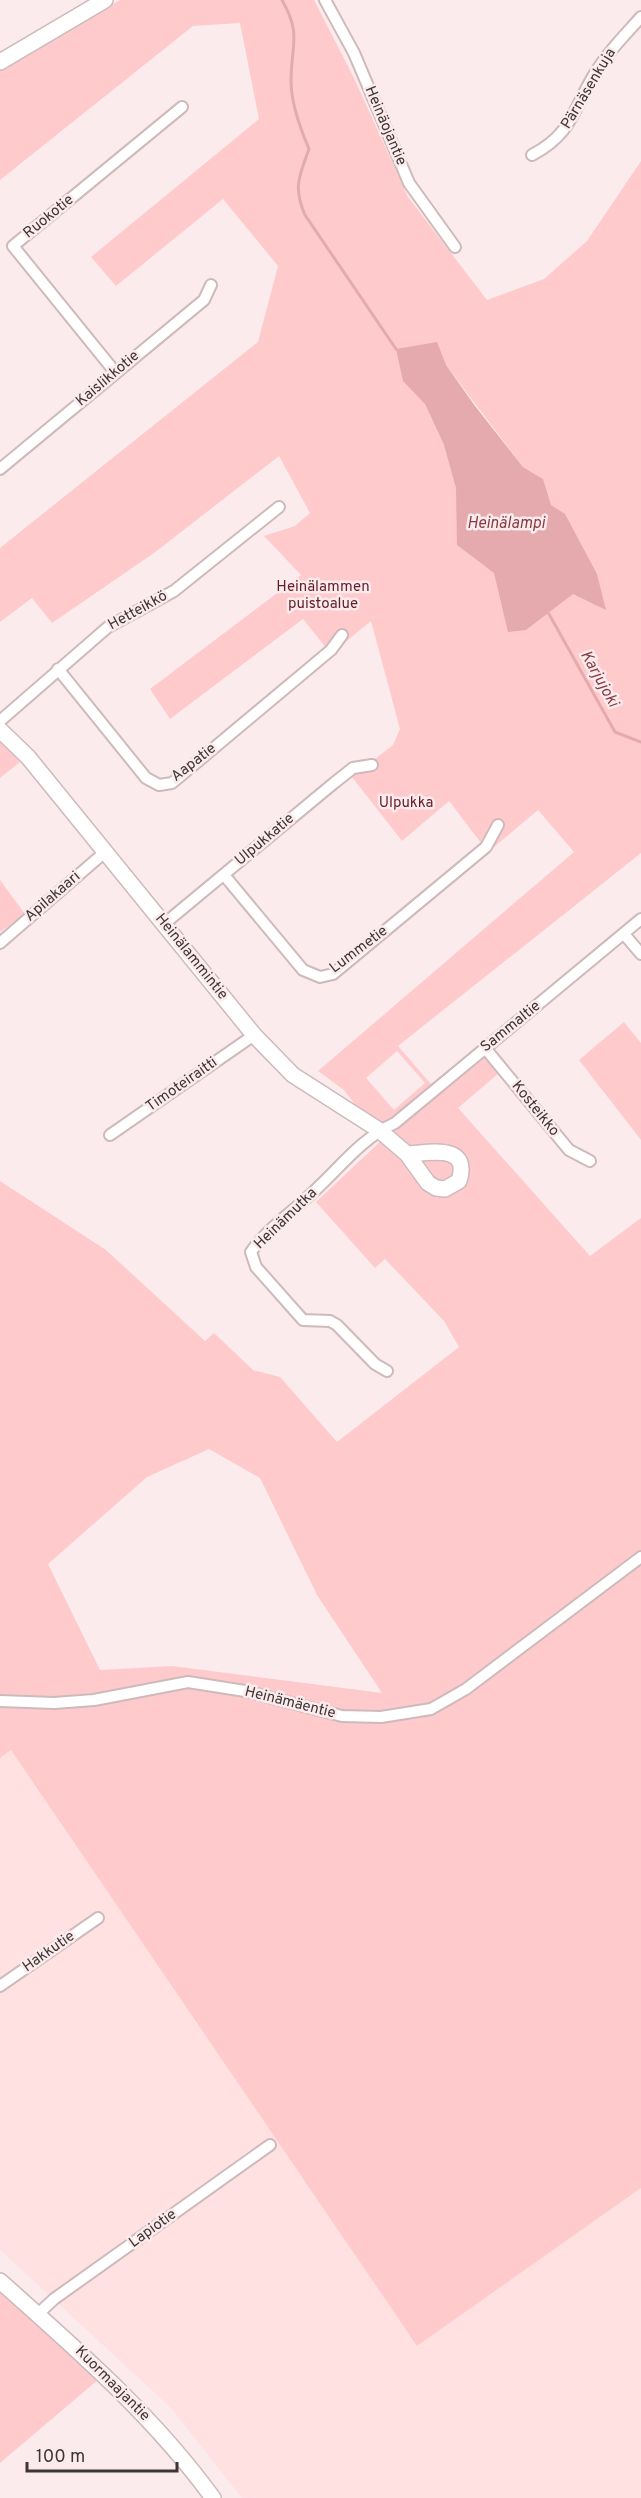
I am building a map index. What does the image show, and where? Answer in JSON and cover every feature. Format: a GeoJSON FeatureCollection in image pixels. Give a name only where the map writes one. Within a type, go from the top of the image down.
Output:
{"type":"FeatureCollection","features":[{"type":"Feature","properties":{"kind":"street"},"geometry":{"type":"LineString","coordinates":[[0,62],[105,0]]}},
{"type":"Feature","properties":{"kind":"street","name":"Heinäojantie"},"geometry":{"type":"LineString","coordinates":[[325,0],[354,53],[409,183],[455,247]]}},
{"type":"Feature","properties":{"kind":"street","name":"Pärnäsenkuja"},"geometry":{"type":"LineString","coordinates":[[532,155],[552,144],[562,133],[600,66],[641,17]]}},
{"type":"Feature","properties":{"kind":"street","name":"Ruokotie"},"geometry":{"type":"LineString","coordinates":[[116,372],[13,246],[182,107]]}},
{"type":"Feature","properties":{"kind":"street","name":"Kaislikkotie"},"geometry":{"type":"LineString","coordinates":[[0,469],[204,300],[211,285]]}},
{"type":"Feature","properties":{"kind":"street","name":"Hetteikkö"},"geometry":{"type":"LineString","coordinates":[[0,721],[57,669],[108,627],[174,591],[279,507]]}},
{"type":"Feature","properties":{"kind":"street","name":"Aapatie"},"geometry":{"type":"LineString","coordinates":[[57,669],[146,778],[159,785],[172,783],[331,650],[342,635]]}},
{"type":"Feature","properties":{"kind":"street","name":"Heinälammintie"},"geometry":{"type":"LineString","coordinates":[[0,730],[28,757],[254,1035],[293,1075],[379,1130],[407,1154]]}},
{"type":"Feature","properties":{"kind":"street","name":"Ulpukkatie"},"geometry":{"type":"LineString","coordinates":[[164,924],[353,768],[372,765]]}},
{"type":"Feature","properties":{"kind":"street","name":"Lummetie"},"geometry":{"type":"LineString","coordinates":[[224,874],[303,970],[320,977],[333,974],[486,847],[498,825]]}},
{"type":"Feature","properties":{"kind":"street","name":"Apilakaari"},"geometry":{"type":"LineString","coordinates":[[0,943],[105,852]]}},
{"type":"Feature","properties":{"kind":"street","name":"Sammaltie"},"geometry":{"type":"LineString","coordinates":[[379,1130],[395,1123],[641,919]]}},
{"type":"Feature","properties":{"kind":"street"},"geometry":{"type":"LineString","coordinates":[[624,934],[641,954]]}},
{"type":"Feature","properties":{"kind":"street","name":"Timoteiraitti"},"geometry":{"type":"LineString","coordinates":[[110,1135],[254,1035]]}},
{"type":"Feature","properties":{"kind":"street","name":"Kosteikko"},"geometry":{"type":"LineString","coordinates":[[485,1048],[569,1150],[590,1161]]}},
{"type":"Feature","properties":{"kind":"street","name":"Heinämutka"},"geometry":{"type":"LineString","coordinates":[[379,1130],[312,1194],[259,1240],[251,1252],[256,1267],[303,1320],[330,1322],[337,1325],[375,1364],[387,1371]]}},
{"type":"Feature","properties":{"kind":"street","name":"Heinämäentie"},"geometry":{"type":"LineString","coordinates":[[0,1701],[54,1703],[94,1700],[188,1682],[244,1691],[342,1716],[381,1717],[421,1711],[447,1702],[466,1689],[641,1557]]}},
{"type":"Feature","properties":{"kind":"street","name":"Hakkutie"},"geometry":{"type":"LineString","coordinates":[[0,1986],[98,1918]]}},
{"type":"Feature","properties":{"kind":"street","name":"Lapiotie"},"geometry":{"type":"LineString","coordinates":[[38,2314],[54,2299],[270,2145]]}},
{"type":"Feature","properties":{"kind":"street","name":"Kuormaajantie"},"geometry":{"type":"LineString","coordinates":[[0,2281],[129,2399],[167,2440],[213,2498]]}},
{"type":"Feature","properties":{"kind":"shaded area"},"geometry":{"type":"Polygon","coordinates":[[[11,1750],[417,2346],[641,2188],[641,2498],[242,2498],[170,2407],[0,2250],[0,1758],[11,1750]]]}},
{"type":"Feature","properties":{"kind":"green space"},"geometry":{"type":"Polygon","coordinates":[[[120,0],[314,0],[354,78],[408,197],[487,300],[544,279],[587,241],[641,161],[641,853],[398,1046],[437,1091],[481,1054],[499,1073],[458,1108],[590,1256],[641,1218],[641,2188],[417,2346],[11,1750],[0,1758],[0,1181],[106,1250],[205,1341],[214,1333],[253,1370],[280,1377],[337,1442],[459,1347],[444,1321],[385,1259],[375,1268],[316,1202],[382,1140],[344,1090],[318,1071],[574,852],[538,810],[488,852],[449,801],[402,841],[352,777],[393,745],[400,729],[371,621],[331,654],[303,619],[170,719],[150,689],[301,575],[264,536],[295,526],[310,513],[279,456],[154,553],[52,623],[32,598],[0,622],[0,548],[258,342],[278,266],[223,199],[116,286],[91,257],[259,119],[240,23],[193,26],[0,180],[0,69],[120,0]],[[446,365],[425,404],[444,445],[543,479],[523,467],[446,365]],[[397,1051],[366,1078],[394,1110],[425,1083],[397,1051]],[[209,1449],[147,1477],[48,1564],[100,1670],[172,1666],[382,1693],[317,1595],[260,1478],[209,1449]]]}},
{"type":"Feature","properties":{"kind":"green space"},"geometry":{"type":"Polygon","coordinates":[[[0,742],[20,762],[0,778],[0,742]]]}},
{"type":"Feature","properties":{"kind":"green space"},"geometry":{"type":"Polygon","coordinates":[[[0,880],[25,914],[0,932],[0,880]]]}},
{"type":"Feature","properties":{"kind":"green space"},"geometry":{"type":"Polygon","coordinates":[[[624,1022],[641,1043],[641,1140],[579,1060],[624,1022]]]}},
{"type":"Feature","properties":{"kind":"green space"},"geometry":{"type":"Polygon","coordinates":[[[0,2291],[99,2379],[0,2463],[0,2291]]]}},
{"type":"Feature","properties":{"kind":"water","name":"Heinälampi"},"geometry":{"type":"Polygon","coordinates":[[[437,342],[446,365],[475,406],[523,467],[543,479],[551,505],[565,514],[597,574],[606,610],[573,594],[526,630],[508,632],[494,573],[457,545],[456,488],[444,445],[425,404],[403,381],[396,349],[437,342]]]}},
{"type":"Feature","properties":{"kind":"waterway"},"geometry":{"type":"LineString","coordinates":[[282,0],[294,32],[291,69],[294,107],[309,149],[302,167],[298,189],[301,206],[396,349]]}},
{"type":"Feature","properties":{"kind":"waterway","name":"Karjujoki"},"geometry":{"type":"LineString","coordinates":[[549,614],[615,732],[641,742]]}},
{"type":"Feature","properties":{"kind":"park label","name":"Heinälammen puistoalue"},"geometry":{"type":"Point","coordinates":[323,596]}},
{"type":"Feature","properties":{"kind":"park label","name":"Ulpukka"},"geometry":{"type":"Point","coordinates":[406,803]}}]}
